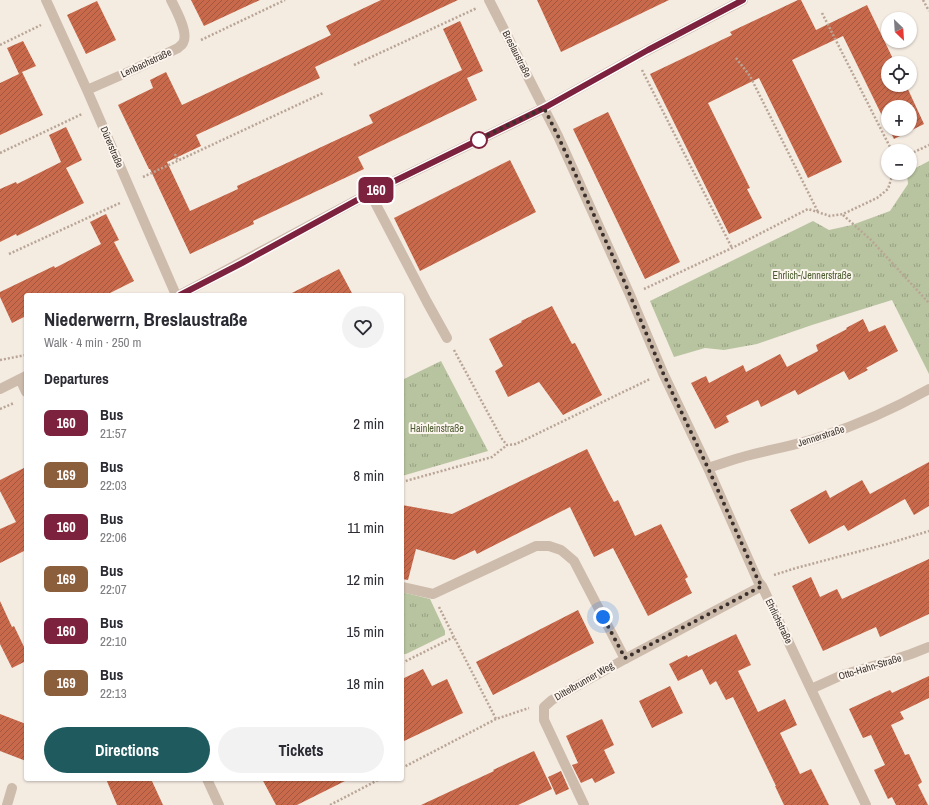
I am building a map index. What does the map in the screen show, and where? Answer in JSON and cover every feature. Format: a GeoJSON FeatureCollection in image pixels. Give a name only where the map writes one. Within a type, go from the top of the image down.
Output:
{"type":"FeatureCollection","features":[{"type":"Feature","properties":{"kind":"street","name":"Dürerstraße"},"geometry":{"type":"LineString","coordinates":[[46,0],[95,108],[175,293]]}},
{"type":"Feature","properties":{"kind":"street"},"geometry":{"type":"LineString","coordinates":[[171,0],[181,21],[185,36]]}},
{"type":"Feature","properties":{"kind":"street"},"geometry":{"type":"LineString","coordinates":[[184,293],[370,193],[544,108],[635,57],[743,0]]}},
{"type":"Feature","properties":{"kind":"street","name":"Breslaustraße"},"geometry":{"type":"LineString","coordinates":[[490,1],[544,108]]}},
{"type":"Feature","properties":{"kind":"street","name":"Lenbachstraße"},"geometry":{"type":"LineString","coordinates":[[87,90],[178,48],[183,43],[185,36]]}},
{"type":"Feature","properties":{"kind":"street","name":"Ehrlichstraße"},"geometry":{"type":"LineString","coordinates":[[544,108],[630,295],[663,373],[760,583],[866,805]]}},
{"type":"Feature","properties":{"kind":"street"},"geometry":{"type":"LineString","coordinates":[[370,193],[447,338]]}},
{"type":"Feature","properties":{"kind":"street"},"geometry":{"type":"LineString","coordinates":[[0,389],[23,378]]}},
{"type":"Feature","properties":{"kind":"street","name":"Jennerstraße"},"geometry":{"type":"LineString","coordinates":[[708,468],[746,456],[788,447],[830,434],[881,414],[929,389]]}},
{"type":"Feature","properties":{"kind":"street"},"geometry":{"type":"LineString","coordinates":[[404,587],[433,594],[536,546],[549,546],[561,550],[574,561],[625,658]]}},
{"type":"Feature","properties":{"kind":"street","name":"Dittelbrunner Weg"},"geometry":{"type":"LineString","coordinates":[[583,805],[544,720],[544,707],[552,700],[625,658],[760,583]]}},
{"type":"Feature","properties":{"kind":"street","name":"Otto-Hahn-Straße"},"geometry":{"type":"LineString","coordinates":[[811,689],[842,675],[912,654],[929,647]]}},
{"type":"Feature","properties":{"kind":"street"},"geometry":{"type":"LineString","coordinates":[[207,781],[218,805]]}},
{"type":"Feature","properties":{"kind":"street"},"geometry":{"type":"LineString","coordinates":[[7,805],[12,788]]}},
{"type":"Feature","properties":{"kind":"path"},"geometry":{"type":"LineString","coordinates":[[185,36],[195,42],[285,0]]}},
{"type":"Feature","properties":{"kind":"path"},"geometry":{"type":"LineString","coordinates":[[923,0],[929,11]]}},
{"type":"Feature","properties":{"kind":"path"},"geometry":{"type":"LineString","coordinates":[[354,65],[490,1]]}},
{"type":"Feature","properties":{"kind":"path"},"geometry":{"type":"LineString","coordinates":[[822,13],[888,144]]}},
{"type":"Feature","properties":{"kind":"path"},"geometry":{"type":"LineString","coordinates":[[0,45],[54,19]]}},
{"type":"Feature","properties":{"kind":"path"},"geometry":{"type":"LineString","coordinates":[[635,57],[732,248]]}},
{"type":"Feature","properties":{"kind":"path"},"geometry":{"type":"LineString","coordinates":[[736,58],[750,76],[818,213]]}},
{"type":"Feature","properties":{"kind":"path"},"geometry":{"type":"LineString","coordinates":[[128,184],[323,92]]}},
{"type":"Feature","properties":{"kind":"path"},"geometry":{"type":"LineString","coordinates":[[0,153],[95,108]]}},
{"type":"Feature","properties":{"kind":"path"},"geometry":{"type":"LineString","coordinates":[[917,151],[929,145]]}},
{"type":"Feature","properties":{"kind":"path"},"geometry":{"type":"LineString","coordinates":[[175,154],[178,161]]}},
{"type":"Feature","properties":{"kind":"path"},"geometry":{"type":"LineString","coordinates":[[630,295],[732,248],[808,209],[830,216],[843,214],[877,198],[888,189],[891,180]]}},
{"type":"Feature","properties":{"kind":"path"},"geometry":{"type":"LineString","coordinates":[[9,254],[134,197]]}},
{"type":"Feature","properties":{"kind":"path"},"geometry":{"type":"LineString","coordinates":[[843,214],[871,240],[929,303]]}},
{"type":"Feature","properties":{"kind":"path"},"geometry":{"type":"LineString","coordinates":[[447,338],[502,439],[507,445]]}},
{"type":"Feature","properties":{"kind":"path"},"geometry":{"type":"LineString","coordinates":[[0,360],[24,355]]}},
{"type":"Feature","properties":{"kind":"path"},"geometry":{"type":"LineString","coordinates":[[404,481],[492,457],[507,445],[516,444],[663,373]]}},
{"type":"Feature","properties":{"kind":"path"},"geometry":{"type":"LineString","coordinates":[[760,583],[796,568],[887,544],[929,531]]}},
{"type":"Feature","properties":{"kind":"path"},"geometry":{"type":"LineString","coordinates":[[433,594],[496,719]]}},
{"type":"Feature","properties":{"kind":"path"},"geometry":{"type":"LineString","coordinates":[[404,662],[454,637]]}},
{"type":"Feature","properties":{"kind":"path"},"geometry":{"type":"LineString","coordinates":[[404,767],[496,719],[537,705],[544,707]]}},
{"type":"Feature","properties":{"kind":"path"},"geometry":{"type":"LineString","coordinates":[[330,805],[376,781]]}},
{"type":"Feature","properties":{"kind":"green space","name":"Ehrlich-/Jennerstraße"},"geometry":{"type":"Polygon","coordinates":[[[929,161],[929,374],[892,300],[757,344],[724,350],[705,348],[674,357],[650,301],[813,221],[829,230],[852,225],[890,211],[908,184],[908,180],[917,180],[917,167],[929,161]]]}},
{"type":"Feature","properties":{"kind":"green space","name":"Hainleinstraße"},"geometry":{"type":"Polygon","coordinates":[[[441,361],[488,451],[404,475],[404,379],[441,361]]]}},
{"type":"Feature","properties":{"kind":"green space"},"geometry":{"type":"Polygon","coordinates":[[[404,592],[430,599],[445,631],[445,635],[404,654],[404,592]]]}},
{"type":"Feature","properties":{"kind":"building"},"geometry":{"type":"Polygon","coordinates":[[[191,0],[260,0],[204,26],[191,0]]]}},
{"type":"Feature","properties":{"kind":"building"},"geometry":{"type":"Polygon","coordinates":[[[381,0],[458,0],[315,67],[320,78],[196,135],[201,146],[167,162],[190,211],[238,189],[237,186],[373,123],[369,115],[462,70],[443,29],[460,21],[483,71],[467,78],[477,100],[358,157],[364,169],[253,221],[254,224],[190,254],[118,105],[153,88],[150,80],[166,72],[182,105],[331,35],[326,26],[381,0]]]}},
{"type":"Feature","properties":{"kind":"building"},"geometry":{"type":"Polygon","coordinates":[[[537,0],[669,0],[561,52],[537,0]]]}},
{"type":"Feature","properties":{"kind":"building"},"geometry":{"type":"Polygon","coordinates":[[[798,0],[801,0],[816,30],[867,5],[881,34],[881,48],[888,48],[892,56],[881,56],[881,92],[909,92],[913,100],[881,100],[881,114],[843,36],[792,60],[842,162],[808,178],[759,78],[708,103],[750,188],[747,189],[762,218],[729,234],[650,74],[732,35],[730,32],[798,0]]]}},
{"type":"Feature","properties":{"kind":"building"},"geometry":{"type":"Polygon","coordinates":[[[97,1],[116,40],[86,54],[67,15],[97,1]]]}},
{"type":"Feature","properties":{"kind":"building"},"geometry":{"type":"Polygon","coordinates":[[[23,41],[36,66],[22,72],[43,115],[0,135],[0,83],[19,74],[7,48],[23,41]]]}},
{"type":"Feature","properties":{"kind":"building"},"geometry":{"type":"Polygon","coordinates":[[[917,109],[924,124],[917,128],[917,109]]]}},
{"type":"Feature","properties":{"kind":"building"},"geometry":{"type":"Polygon","coordinates":[[[608,112],[680,262],[645,279],[573,129],[608,112]]]}},
{"type":"Feature","properties":{"kind":"building"},"geometry":{"type":"Polygon","coordinates":[[[66,127],[82,160],[66,168],[84,203],[17,236],[16,234],[0,242],[0,189],[16,182],[17,184],[61,162],[49,135],[66,127]]]}},
{"type":"Feature","properties":{"kind":"building"},"geometry":{"type":"Polygon","coordinates":[[[892,136],[900,136],[894,139],[892,136]]]}},
{"type":"Feature","properties":{"kind":"building"},"geometry":{"type":"Polygon","coordinates":[[[510,160],[536,212],[420,271],[394,218],[510,160]]]}},
{"type":"Feature","properties":{"kind":"building"},"geometry":{"type":"Polygon","coordinates":[[[106,214],[119,240],[114,242],[134,281],[110,293],[24,293],[24,317],[12,323],[0,297],[0,292],[54,266],[55,268],[101,244],[90,222],[106,214]]]}},
{"type":"Feature","properties":{"kind":"building"},"geometry":{"type":"Polygon","coordinates":[[[339,269],[352,293],[292,293],[339,269]]]}},
{"type":"Feature","properties":{"kind":"building"},"geometry":{"type":"Polygon","coordinates":[[[552,306],[572,344],[575,343],[602,395],[563,415],[539,382],[508,397],[495,371],[503,366],[489,339],[552,306]]]}},
{"type":"Feature","properties":{"kind":"building"},"geometry":{"type":"Polygon","coordinates":[[[863,319],[869,332],[885,325],[898,351],[866,368],[868,370],[849,380],[844,371],[798,395],[795,390],[761,407],[758,400],[726,416],[729,422],[715,429],[691,383],[706,376],[709,383],[743,365],[746,372],[780,354],[787,367],[818,351],[816,345],[863,319]]]}},
{"type":"Feature","properties":{"kind":"building"},"geometry":{"type":"Polygon","coordinates":[[[587,449],[614,502],[618,500],[635,536],[661,524],[688,577],[685,579],[692,593],[648,616],[613,548],[594,557],[570,507],[477,554],[475,550],[454,560],[416,549],[408,580],[404,579],[404,505],[452,514],[587,449]]]}},
{"type":"Feature","properties":{"kind":"building"},"geometry":{"type":"Polygon","coordinates":[[[929,462],[929,506],[914,515],[905,499],[848,531],[844,525],[809,544],[790,510],[826,490],[830,498],[862,480],[870,494],[929,462]]]}},
{"type":"Feature","properties":{"kind":"building"},"geometry":{"type":"Polygon","coordinates":[[[24,468],[24,551],[0,563],[0,529],[16,522],[0,491],[0,480],[24,468]]]}},
{"type":"Feature","properties":{"kind":"building"},"geometry":{"type":"Polygon","coordinates":[[[929,559],[929,614],[880,637],[876,627],[823,651],[792,586],[811,577],[820,597],[837,589],[842,599],[929,559]]]}},
{"type":"Feature","properties":{"kind":"building"},"geometry":{"type":"Polygon","coordinates":[[[0,601],[12,627],[14,626],[24,647],[24,662],[12,668],[0,644],[0,601]]]}},
{"type":"Feature","properties":{"kind":"building"},"geometry":{"type":"Polygon","coordinates":[[[578,610],[594,643],[493,695],[476,662],[578,610]]]}},
{"type":"Feature","properties":{"kind":"building"},"geometry":{"type":"Polygon","coordinates":[[[736,634],[751,665],[738,671],[758,712],[785,699],[797,725],[780,733],[800,774],[811,769],[829,805],[784,805],[733,697],[726,700],[716,681],[710,685],[702,669],[678,681],[669,664],[687,655],[688,657],[736,634]]]}},
{"type":"Feature","properties":{"kind":"building"},"geometry":{"type":"Polygon","coordinates":[[[423,669],[432,686],[447,679],[463,713],[404,741],[404,678],[423,669]]]}},
{"type":"Feature","properties":{"kind":"building"},"geometry":{"type":"Polygon","coordinates":[[[929,676],[929,698],[900,712],[904,719],[891,725],[905,755],[909,754],[922,782],[918,785],[928,805],[896,805],[892,797],[888,799],[874,770],[885,765],[871,735],[863,738],[849,709],[890,690],[892,693],[929,676]]]}},
{"type":"Feature","properties":{"kind":"building"},"geometry":{"type":"Polygon","coordinates":[[[670,686],[683,713],[652,728],[639,701],[670,686]]]}},
{"type":"Feature","properties":{"kind":"building"},"geometry":{"type":"Polygon","coordinates":[[[0,714],[24,723],[24,760],[0,751],[0,714]]]}},
{"type":"Feature","properties":{"kind":"building"},"geometry":{"type":"Polygon","coordinates":[[[602,719],[614,745],[604,750],[615,773],[595,783],[592,778],[581,783],[572,765],[578,763],[566,736],[602,719]]]}},
{"type":"Feature","properties":{"kind":"building"},"geometry":{"type":"Polygon","coordinates":[[[534,751],[552,789],[518,805],[421,805],[494,771],[493,770],[534,751]]]}},
{"type":"Feature","properties":{"kind":"building"},"geometry":{"type":"Polygon","coordinates":[[[561,771],[569,789],[556,795],[548,777],[561,771]]]}},
{"type":"Feature","properties":{"kind":"building"},"geometry":{"type":"Polygon","coordinates":[[[107,781],[152,781],[163,805],[117,805],[107,781]]]}},
{"type":"Feature","properties":{"kind":"building"},"geometry":{"type":"Polygon","coordinates":[[[263,781],[345,781],[297,805],[276,805],[263,781]]]}},
{"type":"Feature","properties":{"kind":"bus line","name":"160"},"geometry":{"type":"LineString","coordinates":[[184,293],[370,193],[544,108],[648,50],[743,0]]}},
{"type":"Feature","properties":{"kind":"route"},"geometry":{"type":"LineString","coordinates":[[479,140],[477,140],[544,108],[630,295],[663,373],[762,586],[625,658],[603,617]]}}]}
